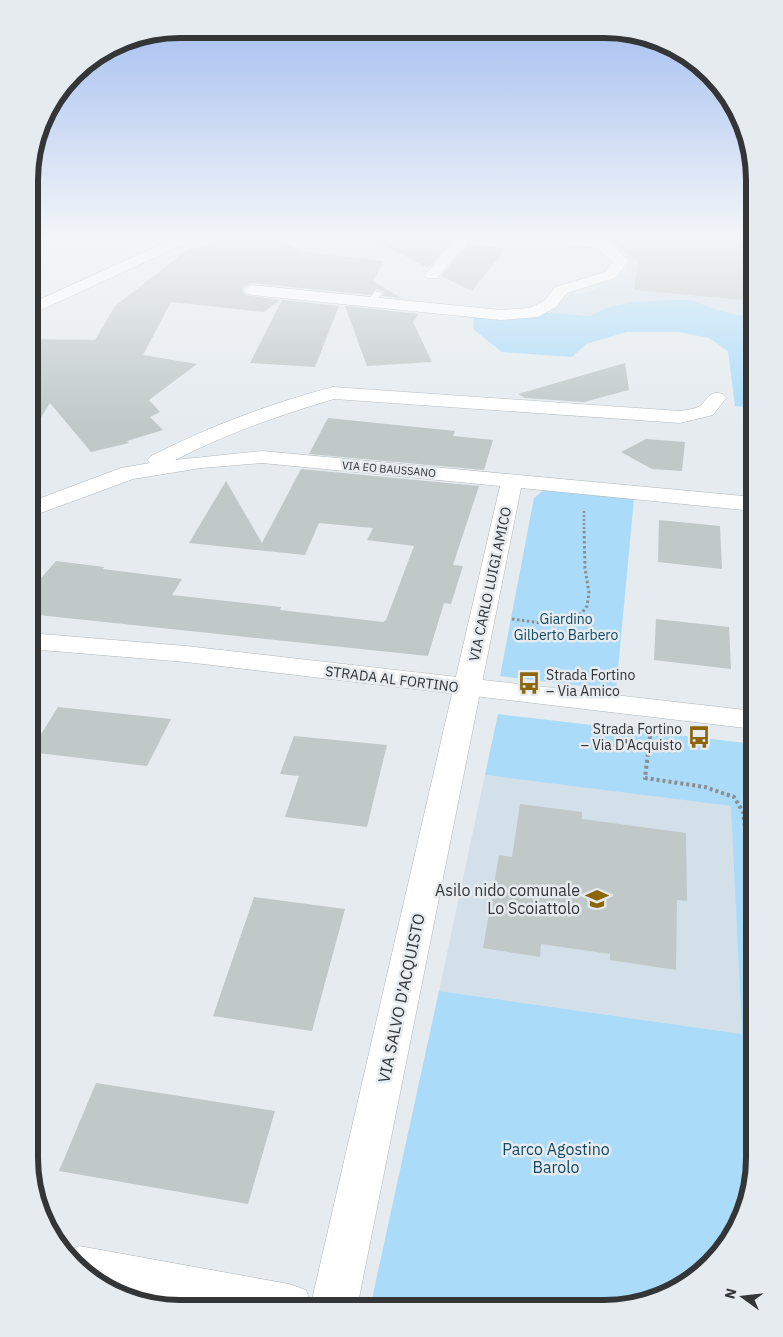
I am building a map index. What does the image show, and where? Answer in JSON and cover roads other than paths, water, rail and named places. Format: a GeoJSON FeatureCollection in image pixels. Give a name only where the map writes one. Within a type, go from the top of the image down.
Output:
{"type":"FeatureCollection","features":[{"type":"Feature","properties":{"kind":"street"},"geometry":{"type":"LineString","coordinates":[[37,307],[53,299]]}},
{"type":"Feature","properties":{"kind":"street"},"geometry":{"type":"LineString","coordinates":[[384,299],[502,316],[532,313],[550,304],[554,299]]}},
{"type":"Feature","properties":{"kind":"street"},"geometry":{"type":"LineString","coordinates":[[129,473],[199,441],[289,406],[333,393],[680,417],[706,411],[716,398]]}},
{"type":"Feature","properties":{"kind":"street","name":"VIA EO BAUSSANO"},"geometry":{"type":"LineString","coordinates":[[37,507],[129,473],[201,462],[262,457],[746,503]]}},
{"type":"Feature","properties":{"kind":"street","name":"VIA CARLO LUIGI AMICO"},"geometry":{"type":"LineString","coordinates":[[468,688],[512,481]]}},
{"type":"Feature","properties":{"kind":"street","name":"STRADA AL FORTINO"},"geometry":{"type":"LineString","coordinates":[[37,643],[186,654],[745,719]]}},
{"type":"Feature","properties":{"kind":"street","name":"VIA SALVO D'ACQUISTO"},"geometry":{"type":"LineString","coordinates":[[336,1300],[468,688]]}},
{"type":"Feature","properties":{"kind":"street"},"geometry":{"type":"LineString","coordinates":[[96,1272],[250,1300]]}},
{"type":"Feature","properties":{"kind":"place","name":"Strada Fortino – Via Amico"},"geometry":{"type":"Point","coordinates":[529,683]}},
{"type":"Feature","properties":{"kind":"place","name":"Strada Fortino – Via D'Acquisto"},"geometry":{"type":"Point","coordinates":[699,737]}},
{"type":"Feature","properties":{"kind":"place","name":"Asilo nido comunale Lo Scoiattolo"},"geometry":{"type":"Point","coordinates":[597,899]}},
{"type":"Feature","properties":{"kind":"park label","name":"Giardino Gilberto Barbero"},"geometry":{"type":"Point","coordinates":[566,628]}},
{"type":"Feature","properties":{"kind":"park label","name":"Parco Agostino Barolo"},"geometry":{"type":"Point","coordinates":[556,1158]}}]}
